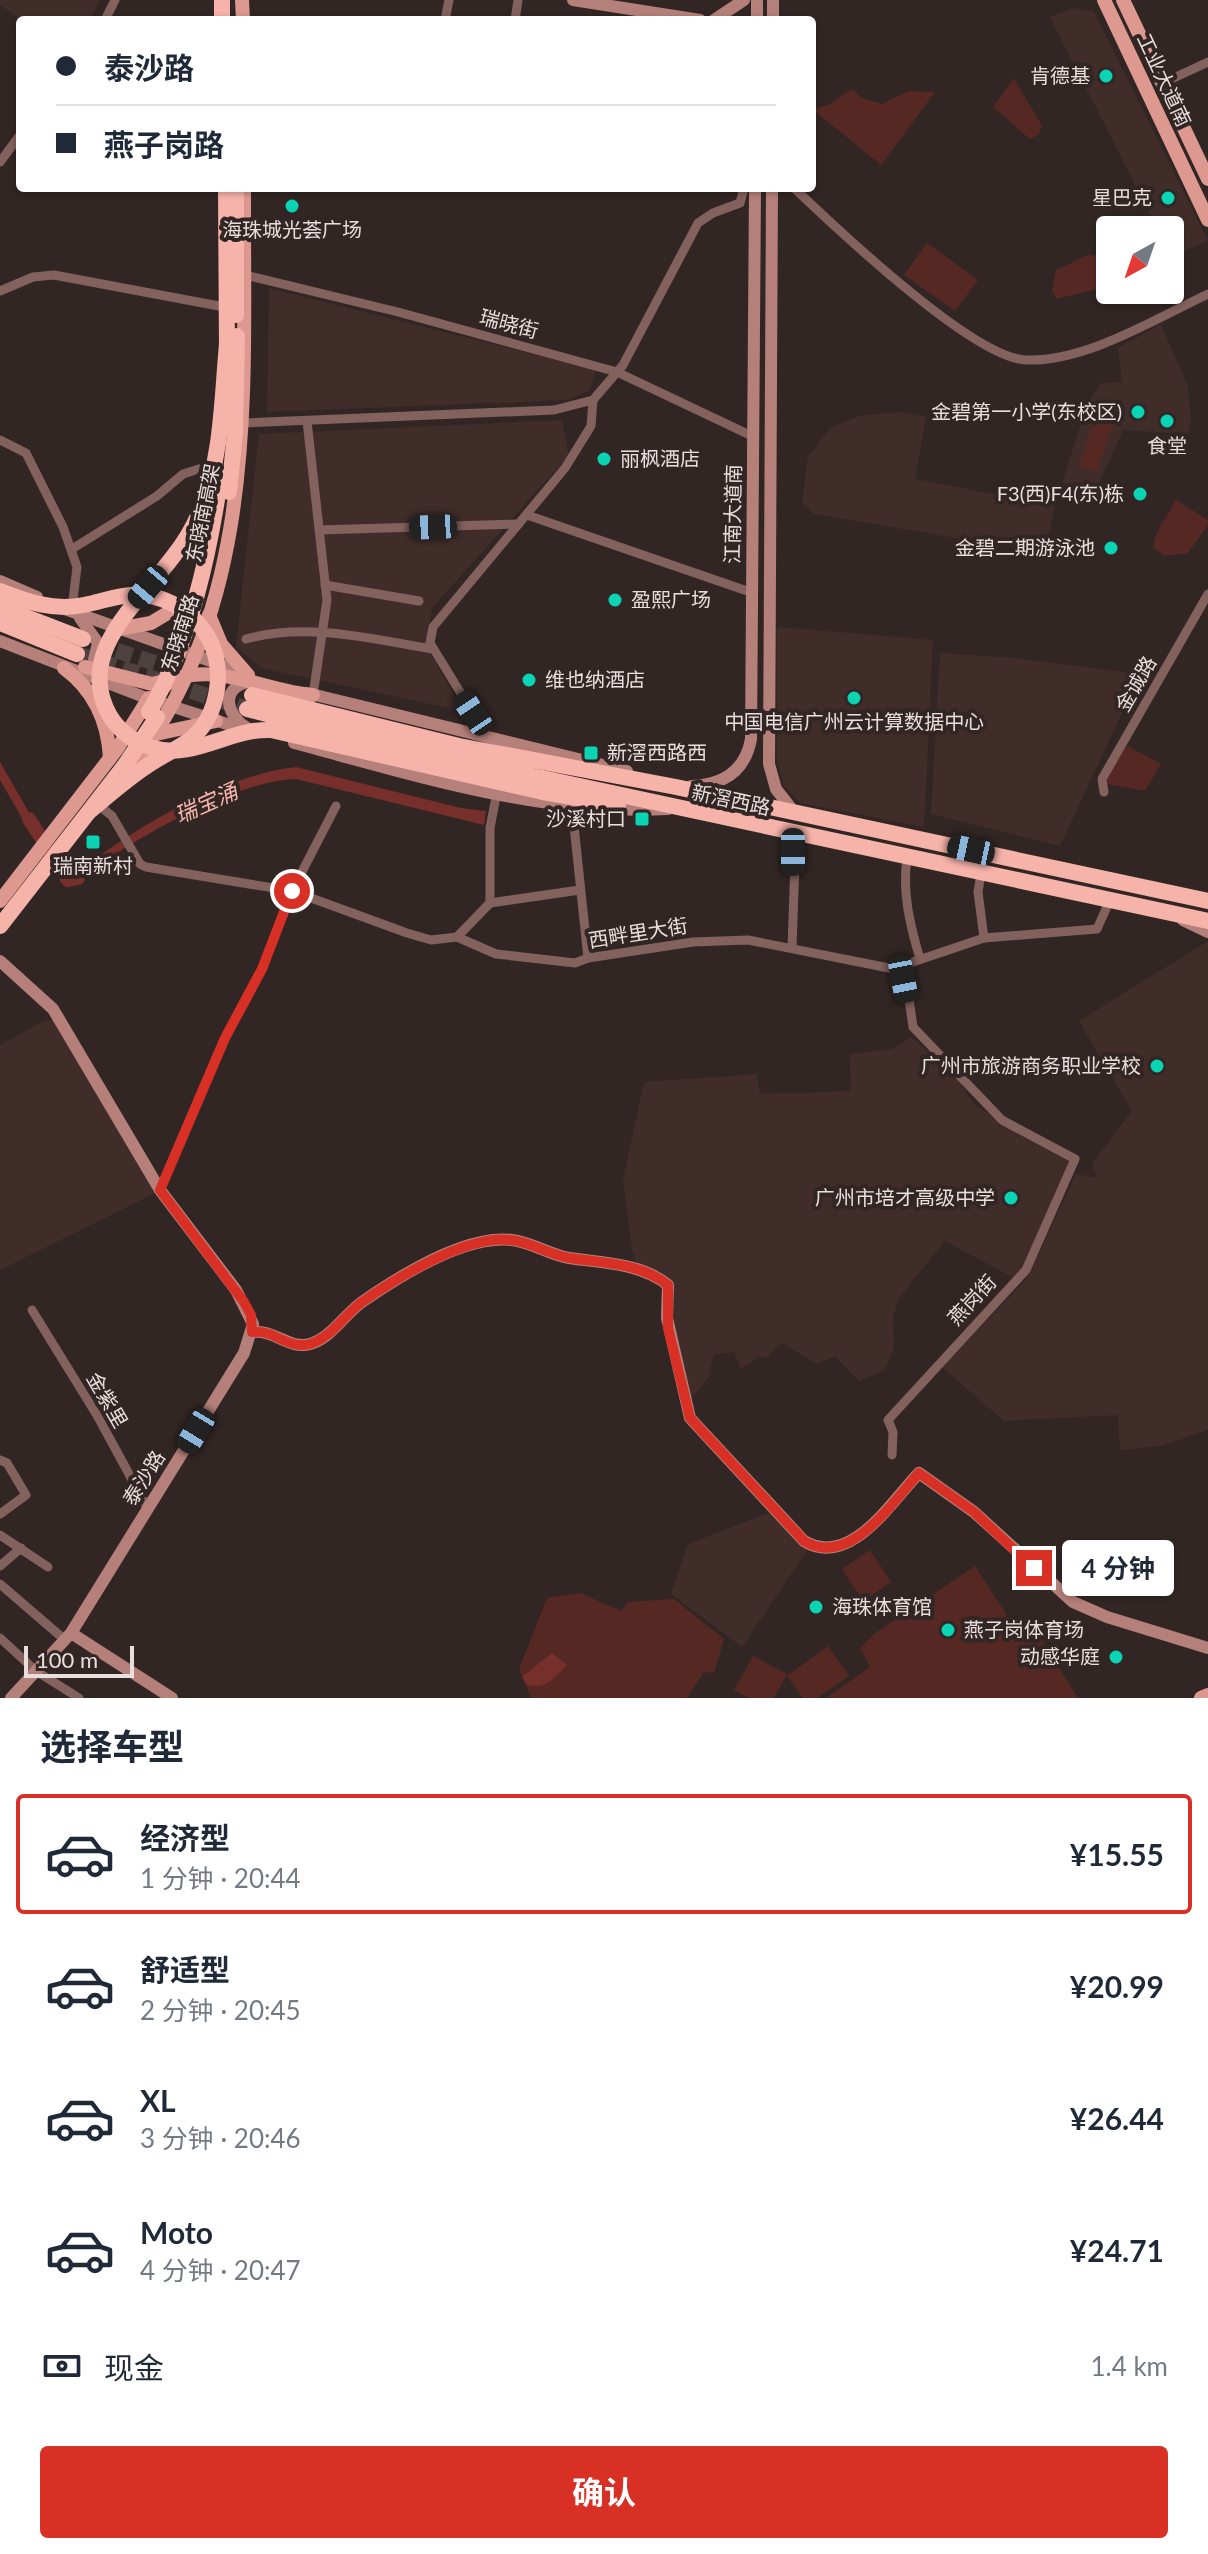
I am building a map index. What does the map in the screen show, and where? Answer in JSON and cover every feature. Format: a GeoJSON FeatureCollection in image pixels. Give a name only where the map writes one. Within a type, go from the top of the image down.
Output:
{"type":"FeatureCollection","features":[{"type":"Feature","properties":{"kind":"highway","name":"东晓南高架"},"geometry":{"type":"LineString","coordinates":[[0,911],[129,743],[176,660],[194,604],[217,503],[225,424],[226,192]]}},
{"type":"Feature","properties":{"kind":"highway","name":"东晓南高架"},"geometry":{"type":"LineString","coordinates":[[0,926],[96,808],[144,740],[177,681],[196,633],[217,551],[235,433],[236,192]]}},
{"type":"Feature","properties":{"kind":"highway"},"geometry":{"type":"LineString","coordinates":[[227,344],[214,464],[203,504],[176,553],[120,621],[103,657],[100,686],[114,722],[138,742],[164,751],[191,750],[242,732],[271,730],[543,792],[615,804],[676,808]]}},
{"type":"Feature","properties":{"kind":"highway"},"geometry":{"type":"LineString","coordinates":[[0,591],[51,607],[74,607],[126,595],[157,597],[194,619],[211,645],[217,664],[218,687],[212,708],[202,726],[189,740],[141,769],[96,808]]}},
{"type":"Feature","properties":{"kind":"highway"},"geometry":{"type":"LineString","coordinates":[[0,607],[82,653]]}},
{"type":"Feature","properties":{"kind":"highway"},"geometry":{"type":"LineString","coordinates":[[0,623],[82,653]]}},
{"type":"Feature","properties":{"kind":"highway","name":"新滘西路"},"geometry":{"type":"LineString","coordinates":[[249,690],[459,746],[676,787],[1208,901]]}},
{"type":"Feature","properties":{"kind":"highway","name":"新滘西路"},"geometry":{"type":"LineString","coordinates":[[249,690],[398,747],[1208,921]]}},
{"type":"Feature","properties":{"kind":"main road"},"geometry":{"type":"LineString","coordinates":[[573,0],[675,16]]}},
{"type":"Feature","properties":{"kind":"main road"},"geometry":{"type":"LineString","coordinates":[[720,16],[744,0]]}},
{"type":"Feature","properties":{"kind":"main road","name":"工业大道南"},"geometry":{"type":"LineString","coordinates":[[1104,0],[1208,220]]}},
{"type":"Feature","properties":{"kind":"main road"},"geometry":{"type":"LineString","coordinates":[[1123,0],[1208,179]]}},
{"type":"Feature","properties":{"kind":"main road","name":"东晓南路"},"geometry":{"type":"LineString","coordinates":[[0,901],[110,758],[149,699],[172,647],[186,602],[204,535],[217,464],[218,192]]}},
{"type":"Feature","properties":{"kind":"main road","name":"东晓南路"},"geometry":{"type":"LineString","coordinates":[[0,937],[96,808],[156,735],[173,707],[195,656],[232,519],[244,423],[244,192]]}},
{"type":"Feature","properties":{"kind":"main road","name":"江南大道南"},"geometry":{"type":"LineString","coordinates":[[676,787],[710,785],[726,780],[749,751],[755,192]]}},
{"type":"Feature","properties":{"kind":"main road","name":"江南大道南"},"geometry":{"type":"LineString","coordinates":[[772,192],[769,764],[776,789],[794,812]]}},
{"type":"Feature","properties":{"kind":"main road"},"geometry":{"type":"LineString","coordinates":[[0,581],[71,611],[195,656],[249,690]]}},
{"type":"Feature","properties":{"kind":"main road"},"geometry":{"type":"LineString","coordinates":[[118,629],[160,620],[186,602],[196,612],[209,611],[221,644],[249,690]]}},
{"type":"Feature","properties":{"kind":"main road"},"geometry":{"type":"LineString","coordinates":[[71,611],[92,631],[98,643],[96,657],[82,653]]}},
{"type":"Feature","properties":{"kind":"main road"},"geometry":{"type":"LineString","coordinates":[[0,641],[149,699],[257,733],[497,792],[572,807],[626,811],[676,808]]}},
{"type":"Feature","properties":{"kind":"main road"},"geometry":{"type":"LineString","coordinates":[[64,668],[82,653]]}},
{"type":"Feature","properties":{"kind":"main road"},"geometry":{"type":"LineString","coordinates":[[82,653],[156,684],[175,675],[195,656]]}},
{"type":"Feature","properties":{"kind":"main road"},"geometry":{"type":"LineString","coordinates":[[64,668],[93,697],[106,726],[110,758]]}},
{"type":"Feature","properties":{"kind":"main road"},"geometry":{"type":"LineString","coordinates":[[149,699],[170,681],[189,674],[249,690],[313,695],[593,761],[676,787]]}},
{"type":"Feature","properties":{"kind":"main road"},"geometry":{"type":"LineString","coordinates":[[249,690],[239,684],[231,693],[228,707],[232,717],[257,733]]}},
{"type":"Feature","properties":{"kind":"main road"},"geometry":{"type":"LineString","coordinates":[[156,735],[216,721]]}},
{"type":"Feature","properties":{"kind":"main road"},"geometry":{"type":"LineString","coordinates":[[1165,913],[1208,932]]}},
{"type":"Feature","properties":{"kind":"main road"},"geometry":{"type":"LineString","coordinates":[[0,961],[53,1009],[160,1190],[244,1302],[251,1315],[252,1332],[262,1332],[297,1346],[312,1343],[365,1300],[442,1255],[484,1242],[512,1240],[556,1256],[628,1267],[668,1285],[668,1328],[690,1418],[804,1541],[828,1548],[850,1543],[919,1473],[974,1512],[1073,1602],[1107,1617],[1208,1648]]}},
{"type":"Feature","properties":{"kind":"main road","name":"泰沙路"},"geometry":{"type":"LineString","coordinates":[[11,1698],[68,1636],[244,1353],[252,1332]]}},
{"type":"Feature","properties":{"kind":"main road"},"geometry":{"type":"LineString","coordinates":[[68,1636],[172,1698]]}},
{"type":"Feature","properties":{"kind":"main road"},"geometry":{"type":"LineString","coordinates":[[1201,1698],[1208,1695]]}},
{"type":"Feature","properties":{"kind":"street"},"geometry":{"type":"LineString","coordinates":[[1163,83],[1208,62]]}},
{"type":"Feature","properties":{"kind":"street"},"geometry":{"type":"LineString","coordinates":[[0,162],[16,140]]}},
{"type":"Feature","properties":{"kind":"street"},"geometry":{"type":"LineString","coordinates":[[244,423],[554,410],[593,400],[617,372],[698,223],[713,213],[740,203],[743,192]]}},
{"type":"Feature","properties":{"kind":"street"},"geometry":{"type":"LineString","coordinates":[[798,192],[847,239],[969,337],[1025,360],[1088,350],[1208,294]]}},
{"type":"Feature","properties":{"kind":"street"},"geometry":{"type":"LineString","coordinates":[[0,291],[33,277],[54,275],[219,306]]}},
{"type":"Feature","properties":{"kind":"street","name":"瑞晓街"},"geometry":{"type":"LineString","coordinates":[[245,275],[398,312],[617,372],[754,437]]}},
{"type":"Feature","properties":{"kind":"street"},"geometry":{"type":"LineString","coordinates":[[473,713],[430,643],[433,627],[584,441],[591,426],[593,400]]}},
{"type":"Feature","properties":{"kind":"street"},"geometry":{"type":"LineString","coordinates":[[307,421],[325,585],[323,632],[313,695]]}},
{"type":"Feature","properties":{"kind":"street"},"geometry":{"type":"LineString","coordinates":[[0,440],[26,453],[33,462],[72,549],[77,585],[71,611]]}},
{"type":"Feature","properties":{"kind":"street"},"geometry":{"type":"LineString","coordinates":[[72,549],[157,496],[183,474],[217,464]]}},
{"type":"Feature","properties":{"kind":"street"},"geometry":{"type":"LineString","coordinates":[[527,515],[753,593]]}},
{"type":"Feature","properties":{"kind":"street"},"geometry":{"type":"LineString","coordinates":[[319,530],[519,524]]}},
{"type":"Feature","properties":{"kind":"street"},"geometry":{"type":"LineString","coordinates":[[325,585],[419,601]]}},
{"type":"Feature","properties":{"kind":"street","name":"金诚路"},"geometry":{"type":"LineString","coordinates":[[1104,792],[1102,779],[1208,594]]}},
{"type":"Feature","properties":{"kind":"street"},"geometry":{"type":"LineString","coordinates":[[246,639],[271,632],[323,632],[433,649]]}},
{"type":"Feature","properties":{"kind":"street"},"geometry":{"type":"LineString","coordinates":[[490,903],[490,828],[497,792]]}},
{"type":"Feature","properties":{"kind":"street"},"geometry":{"type":"LineString","coordinates":[[160,1190],[225,1038],[262,969],[292,891],[336,806]]}},
{"type":"Feature","properties":{"kind":"street"},"geometry":{"type":"LineString","coordinates":[[572,807],[588,958]]}},
{"type":"Feature","properties":{"kind":"street","name":"西畔里大街"},"geometry":{"type":"LineString","coordinates":[[96,808],[112,816],[134,856],[146,867],[292,891],[431,940],[457,937],[496,954],[575,963],[588,958],[716,941],[748,940],[904,968]]}},
{"type":"Feature","properties":{"kind":"street"},"geometry":{"type":"LineString","coordinates":[[792,947],[796,834]]}},
{"type":"Feature","properties":{"kind":"street"},"geometry":{"type":"LineString","coordinates":[[907,858],[904,882],[909,922],[920,959]]}},
{"type":"Feature","properties":{"kind":"street"},"geometry":{"type":"LineString","coordinates":[[981,873],[978,892],[984,938]]}},
{"type":"Feature","properties":{"kind":"street"},"geometry":{"type":"LineString","coordinates":[[457,937],[490,903],[580,890]]}},
{"type":"Feature","properties":{"kind":"street"},"geometry":{"type":"LineString","coordinates":[[904,968],[920,959],[984,938],[1097,929],[1110,900]]}},
{"type":"Feature","properties":{"kind":"street","name":"燕岗街"},"geometry":{"type":"LineString","coordinates":[[892,1455],[893,1432],[888,1420],[1026,1270],[1075,1159],[1002,1120],[913,1027],[904,968]]}},
{"type":"Feature","properties":{"kind":"street","name":"金紫里"},"geometry":{"type":"LineString","coordinates":[[32,1310],[98,1417],[148,1509]]}},
{"type":"Feature","properties":{"kind":"street"},"geometry":{"type":"LineString","coordinates":[[0,1460],[7,1463],[26,1495],[0,1514]]}},
{"type":"Feature","properties":{"kind":"street"},"geometry":{"type":"LineString","coordinates":[[0,1535],[48,1567]]}},
{"type":"Feature","properties":{"kind":"street"},"geometry":{"type":"LineString","coordinates":[[0,1566],[21,1548]]}},
{"type":"Feature","properties":{"kind":"street"},"geometry":{"type":"LineString","coordinates":[[0,1584],[68,1636]]}},
{"type":"Feature","properties":{"kind":"street"},"geometry":{"type":"LineString","coordinates":[[0,1638],[36,1671],[79,1698]]}},
{"type":"Feature","properties":{"kind":"shaded area"},"geometry":{"type":"Polygon","coordinates":[[[0,0],[100,0],[91,16],[16,16],[0,5],[0,0]]]}},
{"type":"Feature","properties":{"kind":"shaded area"},"geometry":{"type":"Polygon","coordinates":[[[1073,8],[1094,12],[1208,241],[1184,251],[1184,216],[1151,216],[1050,17],[1073,8]]]}},
{"type":"Feature","properties":{"kind":"shaded area"},"geometry":{"type":"Polygon","coordinates":[[[1014,78],[1042,126],[1039,134],[1030,139],[993,107],[1014,78]]]}},
{"type":"Feature","properties":{"kind":"shaded area"},"geometry":{"type":"Polygon","coordinates":[[[852,89],[860,97],[882,104],[908,91],[935,92],[881,165],[816,112],[816,108],[829,105],[852,89]]]}},
{"type":"Feature","properties":{"kind":"shaded area"},"geometry":{"type":"Polygon","coordinates":[[[927,243],[978,280],[955,311],[904,275],[927,243]]]}},
{"type":"Feature","properties":{"kind":"shaded area"},"geometry":{"type":"Polygon","coordinates":[[[1088,255],[1096,256],[1096,289],[1056,299],[1052,290],[1056,270],[1088,255]]]}},
{"type":"Feature","properties":{"kind":"shaded area"},"geometry":{"type":"Polygon","coordinates":[[[269,288],[596,370],[590,390],[568,400],[267,412],[269,288]]]}},
{"type":"Feature","properties":{"kind":"shaded area","name":"金碧第一小学(东校区)"},"geometry":{"type":"Polygon","coordinates":[[[1161,324],[1188,387],[1191,421],[1188,434],[1123,430],[1097,488],[1062,483],[1088,402],[1101,383],[1122,382],[1118,348],[1161,324]]]}},
{"type":"Feature","properties":{"kind":"shaded area"},"geometry":{"type":"Polygon","coordinates":[[[899,412],[926,417],[915,479],[1055,506],[1044,553],[814,514],[802,503],[808,456],[830,428],[859,416],[899,412]]]}},
{"type":"Feature","properties":{"kind":"shaded area"},"geometry":{"type":"Polygon","coordinates":[[[1096,414],[1114,420],[1097,472],[1079,466],[1096,414]]]}},
{"type":"Feature","properties":{"kind":"shaded area"},"geometry":{"type":"Polygon","coordinates":[[[562,420],[569,455],[432,608],[426,646],[463,711],[261,668],[236,647],[259,434],[562,420]]]}},
{"type":"Feature","properties":{"kind":"shaded area"},"geometry":{"type":"Polygon","coordinates":[[[1176,500],[1208,520],[1208,525],[1188,553],[1164,556],[1153,547],[1157,532],[1176,500]]]}},
{"type":"Feature","properties":{"kind":"shaded area","name":"中国电信广州云计算数据中心"},"geometry":{"type":"Polygon","coordinates":[[[777,627],[933,640],[924,827],[801,803],[783,785],[777,757],[777,627]]]}},
{"type":"Feature","properties":{"kind":"shaded area"},"geometry":{"type":"Polygon","coordinates":[[[940,653],[1014,658],[1140,674],[1060,846],[931,814],[940,653]]]}},
{"type":"Feature","properties":{"kind":"shaded area"},"geometry":{"type":"Polygon","coordinates":[[[1127,746],[1161,764],[1145,791],[1107,784],[1109,772],[1127,746]]]}},
{"type":"Feature","properties":{"kind":"shaded area"},"geometry":{"type":"Polygon","coordinates":[[[1208,941],[1208,1430],[1161,1446],[1120,1450],[1118,1415],[1004,1421],[942,1367],[1027,1279],[1076,1174],[1098,1178],[1092,1164],[1132,1111],[1079,1021],[1208,941]]]}},
{"type":"Feature","properties":{"kind":"shaded area"},"geometry":{"type":"Polygon","coordinates":[[[54,1019],[157,1192],[0,1270],[0,1045],[40,1023],[54,1019]]]}},
{"type":"Feature","properties":{"kind":"shaded area"},"geometry":{"type":"Polygon","coordinates":[[[911,1037],[955,1075],[974,1104],[997,1120],[1000,1127],[1002,1120],[1075,1159],[1026,1270],[1016,1279],[945,1241],[899,1298],[893,1317],[894,1348],[885,1370],[859,1381],[835,1356],[817,1364],[782,1343],[766,1358],[760,1356],[741,1369],[734,1352],[714,1355],[709,1372],[712,1374],[688,1402],[675,1342],[671,1300],[673,1286],[636,1262],[632,1249],[623,1180],[644,1082],[757,1074],[760,1094],[851,1091],[850,1054],[893,1049],[911,1037]]]}},
{"type":"Feature","properties":{"kind":"shaded area"},"geometry":{"type":"Polygon","coordinates":[[[771,1512],[808,1549],[742,1647],[671,1594],[688,1544],[771,1512]]]}},
{"type":"Feature","properties":{"kind":"shaded area"},"geometry":{"type":"Polygon","coordinates":[[[870,1550],[891,1582],[863,1601],[842,1569],[870,1550]]]}},
{"type":"Feature","properties":{"kind":"shaded area","name":"燕子岗体育场"},"geometry":{"type":"Polygon","coordinates":[[[975,1566],[1019,1634],[1033,1626],[1078,1698],[826,1698],[870,1667],[860,1648],[874,1634],[975,1566]]]}},
{"type":"Feature","properties":{"kind":"shaded area"},"geometry":{"type":"Polygon","coordinates":[[[580,1593],[621,1611],[628,1602],[674,1599],[724,1639],[714,1673],[704,1672],[687,1698],[531,1698],[519,1669],[547,1598],[580,1593]]]}},
{"type":"Feature","properties":{"kind":"shaded area"},"geometry":{"type":"Polygon","coordinates":[[[828,1646],[849,1676],[817,1698],[803,1698],[787,1676],[828,1646]]]}},
{"type":"Feature","properties":{"kind":"shaded area"},"geometry":{"type":"Polygon","coordinates":[[[753,1656],[787,1674],[774,1698],[749,1698],[734,1690],[753,1656]]]}},
{"type":"Feature","properties":{"kind":"water"},"geometry":{"type":"Polygon","coordinates":[[[0,762],[39,830],[33,837],[0,780],[0,762]]]}},
{"type":"Feature","properties":{"kind":"water"},"geometry":{"type":"Polygon","coordinates":[[[296,767],[461,808],[486,811],[484,825],[296,779],[270,782],[179,817],[120,851],[73,885],[61,883],[68,873],[74,877],[120,841],[178,807],[239,781],[296,767]]]}},
{"type":"Feature","properties":{"kind":"water"},"geometry":{"type":"Polygon","coordinates":[[[552,1653],[567,1665],[544,1684],[526,1684],[522,1677],[552,1653]]]}},
{"type":"Feature","properties":{"kind":"waterway","name":"瑞宝涌"},"geometry":{"type":"LineString","coordinates":[[29,819],[68,880],[78,878]]}},
{"type":"Feature","properties":{"kind":"tunnel"},"geometry":{"type":"LineString","coordinates":[[94,643],[182,672]]}},
{"type":"Feature","properties":{"kind":"tunnel"},"geometry":{"type":"LineString","coordinates":[[77,654],[247,709]]}},
{"type":"Feature","properties":{"kind":"place","name":"肯德基"},"geometry":{"type":"Point","coordinates":[1106,76]}},
{"type":"Feature","properties":{"kind":"place","name":"星巴克"},"geometry":{"type":"Point","coordinates":[1168,198]}},
{"type":"Feature","properties":{"kind":"place","name":"海珠城光荟广场"},"geometry":{"type":"Point","coordinates":[292,206]}},
{"type":"Feature","properties":{"kind":"place","name":"金碧第一小学(东校区)"},"geometry":{"type":"Point","coordinates":[1138,412]}},
{"type":"Feature","properties":{"kind":"place","name":"食堂"},"geometry":{"type":"Point","coordinates":[1167,421]}},
{"type":"Feature","properties":{"kind":"place","name":"丽枫酒店"},"geometry":{"type":"Point","coordinates":[604,459]}},
{"type":"Feature","properties":{"kind":"place","name":"F3(西)F4(东)栋"},"geometry":{"type":"Point","coordinates":[1140,494]}},
{"type":"Feature","properties":{"kind":"place","name":"金碧二期游泳池"},"geometry":{"type":"Point","coordinates":[1111,548]}},
{"type":"Feature","properties":{"kind":"place","name":"盈熙广场"},"geometry":{"type":"Point","coordinates":[615,600]}},
{"type":"Feature","properties":{"kind":"place","name":"维也纳酒店"},"geometry":{"type":"Point","coordinates":[529,680]}},
{"type":"Feature","properties":{"kind":"place","name":"中国电信广州云计算数据中心"},"geometry":{"type":"Point","coordinates":[854,698]}},
{"type":"Feature","properties":{"kind":"place","name":"新滘西路西"},"geometry":{"type":"Point","coordinates":[591,753]}},
{"type":"Feature","properties":{"kind":"place","name":"沙溪村口"},"geometry":{"type":"Point","coordinates":[642,819]}},
{"type":"Feature","properties":{"kind":"place","name":"瑞南新村"},"geometry":{"type":"Point","coordinates":[93,842]}},
{"type":"Feature","properties":{"kind":"place","name":"广州市旅游商务职业学校"},"geometry":{"type":"Point","coordinates":[1157,1066]}},
{"type":"Feature","properties":{"kind":"place","name":"广州市培才高级中学"},"geometry":{"type":"Point","coordinates":[1011,1198]}},
{"type":"Feature","properties":{"kind":"place","name":"海珠体育馆"},"geometry":{"type":"Point","coordinates":[816,1607]}},
{"type":"Feature","properties":{"kind":"place","name":"燕子岗体育场"},"geometry":{"type":"Point","coordinates":[948,1630]}},
{"type":"Feature","properties":{"kind":"place","name":"动感华庭"},"geometry":{"type":"Point","coordinates":[1116,1657]}},
{"type":"Feature","properties":{"kind":"route"},"geometry":{"type":"LineString","coordinates":[[292,891],[262,969],[225,1038],[160,1190],[244,1302],[251,1315],[252,1332],[259,1331],[297,1346],[318,1341],[365,1300],[442,1255],[484,1242],[512,1240],[556,1256],[623,1264],[668,1285],[668,1328],[690,1418],[804,1541],[818,1548],[836,1548],[850,1543],[919,1473],[974,1512],[1034,1568]]}}]}
